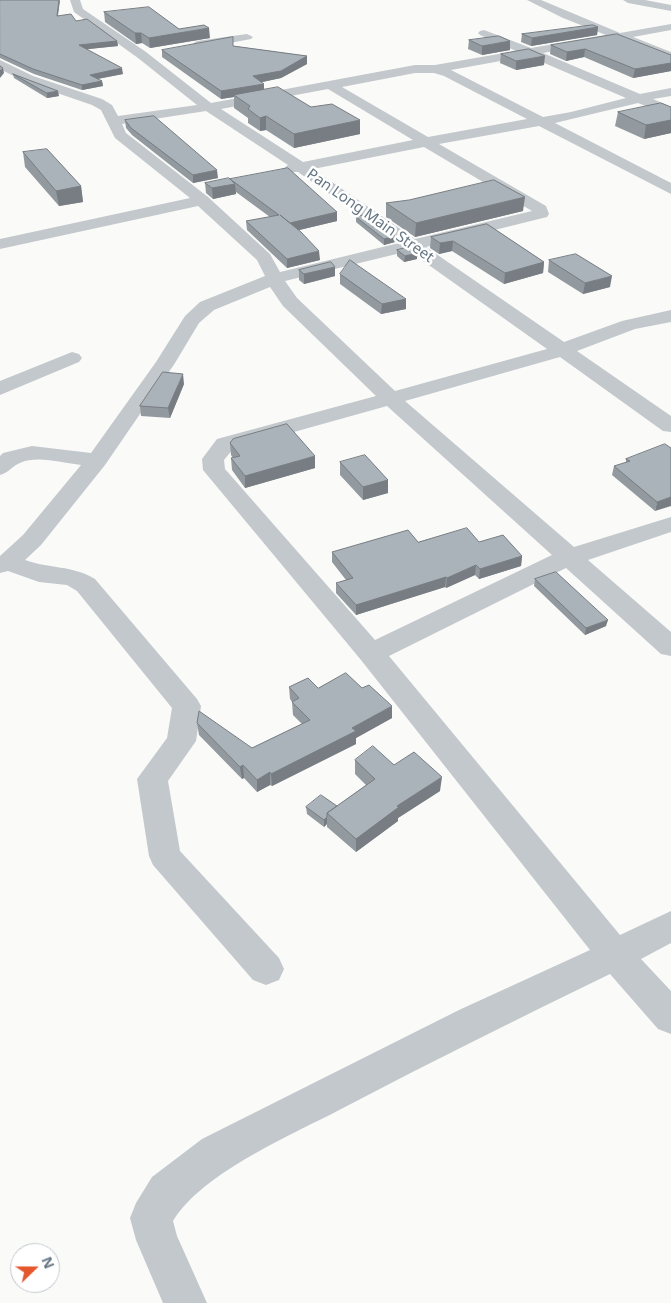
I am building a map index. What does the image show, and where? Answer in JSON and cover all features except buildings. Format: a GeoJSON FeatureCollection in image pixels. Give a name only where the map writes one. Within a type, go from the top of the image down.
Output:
{"type":"FeatureCollection","features":[{"type":"Feature","properties":{"kind":"street","name":"Pan Long Main Street"},"geometry":{"type":"LineString","coordinates":[[75,0],[78,10],[82,14],[150,54],[208,107],[299,166],[561,351],[671,426]]}},
{"type":"Feature","properties":{"kind":"street"},"geometry":{"type":"LineString","coordinates":[[532,0],[567,16],[671,56]]}},
{"type":"Feature","properties":{"kind":"street"},"geometry":{"type":"LineString","coordinates":[[628,0],[671,8]]}},
{"type":"Feature","properties":{"kind":"street"},"geometry":{"type":"LineString","coordinates":[[114,121],[162,115],[332,86],[415,69],[435,69],[526,51],[671,27]]}},
{"type":"Feature","properties":{"kind":"street"},"geometry":{"type":"LineString","coordinates":[[484,33],[671,112]]}},
{"type":"Feature","properties":{"kind":"street"},"geometry":{"type":"LineString","coordinates":[[183,48],[247,37]]}},
{"type":"Feature","properties":{"kind":"street"},"geometry":{"type":"LineString","coordinates":[[0,64],[29,78],[97,102],[107,108],[120,135],[200,192],[264,258],[280,289],[290,302],[392,399],[671,647]]}},
{"type":"Feature","properties":{"kind":"street"},"geometry":{"type":"LineString","coordinates":[[435,69],[448,73],[539,122],[668,186]]}},
{"type":"Feature","properties":{"kind":"street"},"geometry":{"type":"LineString","coordinates":[[4,563],[32,540],[97,460],[166,363],[192,320],[207,306],[276,278],[541,214],[540,209],[532,204],[332,86]]}},
{"type":"Feature","properties":{"kind":"street"},"geometry":{"type":"LineString","coordinates":[[272,172],[477,132],[572,116],[671,92]]}},
{"type":"Feature","properties":{"kind":"street"},"geometry":{"type":"LineString","coordinates":[[0,244],[200,192]]}},
{"type":"Feature","properties":{"kind":"street"},"geometry":{"type":"LineString","coordinates":[[671,316],[639,320],[614,328],[561,351],[225,444],[213,458],[214,470],[371,653],[615,955],[671,1017]]}},
{"type":"Feature","properties":{"kind":"street"},"geometry":{"type":"LineString","coordinates":[[0,389],[72,358]]}},
{"type":"Feature","properties":{"kind":"street"},"geometry":{"type":"LineString","coordinates":[[0,468],[12,458],[32,454],[97,460]]}},
{"type":"Feature","properties":{"kind":"street"},"geometry":{"type":"LineString","coordinates":[[371,653],[564,560],[671,524]]}},
{"type":"Feature","properties":{"kind":"street"},"geometry":{"type":"LineString","coordinates":[[4,563],[39,574],[73,577],[86,585],[187,706],[181,741],[152,779],[165,856],[266,969]]}},
{"type":"Feature","properties":{"kind":"street"},"geometry":{"type":"LineString","coordinates":[[185,1303],[157,1240],[151,1218],[167,1192],[216,1153],[472,1022],[615,955],[671,926]]}}]}
